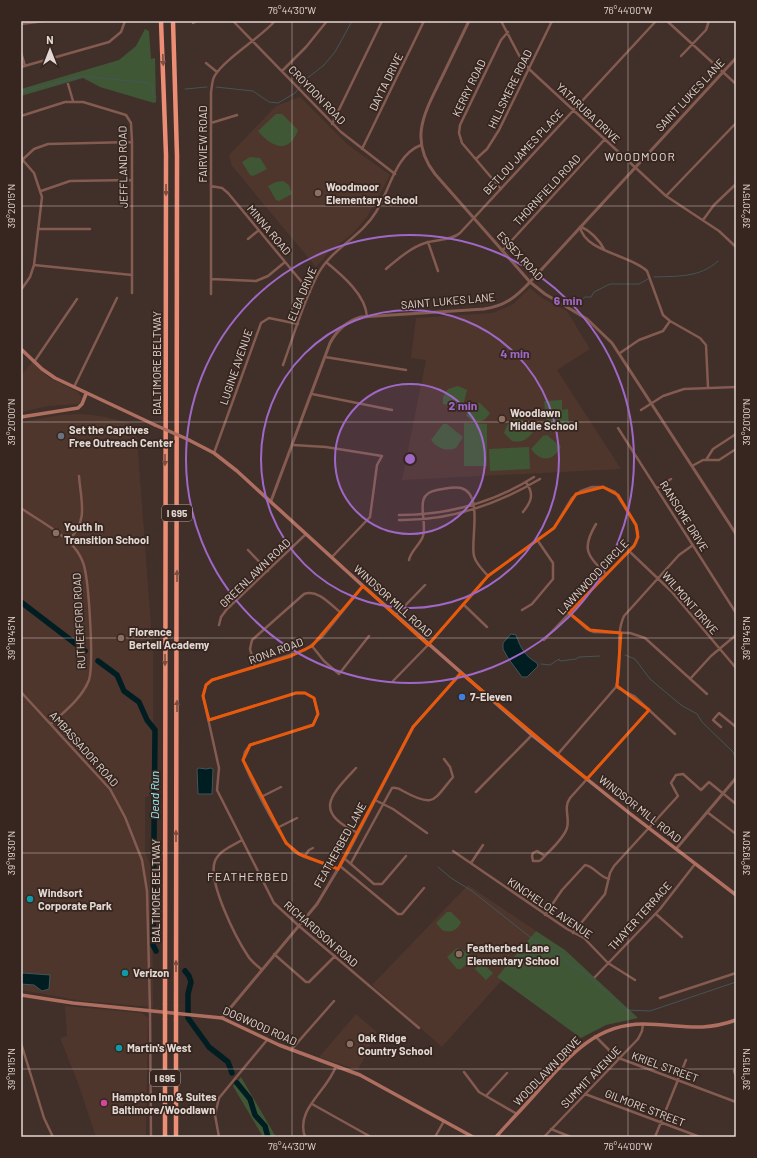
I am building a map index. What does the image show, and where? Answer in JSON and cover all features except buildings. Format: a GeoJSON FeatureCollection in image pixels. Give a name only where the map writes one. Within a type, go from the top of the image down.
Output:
{"type":"FeatureCollection","features":[{"type":"Feature","properties":{"kind":"highway","name":"BALTIMORE BELTWAY"},"geometry":{"type":"LineString","coordinates":[[161,21],[166,155],[165,1137]]}},
{"type":"Feature","properties":{"kind":"highway","name":"BALTIMORE BELTWAY"},"geometry":{"type":"LineString","coordinates":[[173,21],[177,156],[176,1137]]}},
{"type":"Feature","properties":{"kind":"main road","name":"WINDSOR MILL ROAD"},"geometry":{"type":"LineString","coordinates":[[21,349],[47,373],[74,388],[187,439],[214,453],[271,501],[331,558],[428,645],[532,735],[736,895]]}},
{"type":"Feature","properties":{"kind":"main road"},"geometry":{"type":"LineString","coordinates":[[21,417],[78,408],[82,404],[86,394]]}},
{"type":"Feature","properties":{"kind":"main road","name":"DOGWOOD ROAD"},"geometry":{"type":"LineString","coordinates":[[21,995],[73,1003],[222,1018],[291,1050],[372,1080],[474,1137]]}},
{"type":"Feature","properties":{"kind":"main road","name":"WOODLAWN DRIVE"},"geometry":{"type":"LineString","coordinates":[[496,1137],[575,1051],[595,1036],[616,1027],[643,1024],[696,1028],[718,1025],[736,1020]]}},
{"type":"Feature","properties":{"kind":"street"},"geometry":{"type":"LineString","coordinates":[[21,24],[44,21]]}},
{"type":"Feature","properties":{"kind":"street"},"geometry":{"type":"LineString","coordinates":[[21,67],[109,42],[121,32],[125,21]]}},
{"type":"Feature","properties":{"kind":"street"},"geometry":{"type":"LineString","coordinates":[[192,22],[197,21]]}},
{"type":"Feature","properties":{"kind":"street","name":"CROYDON ROAD"},"geometry":{"type":"LineString","coordinates":[[233,21],[332,124],[395,174]]}},
{"type":"Feature","properties":{"kind":"street"},"geometry":{"type":"LineString","coordinates":[[206,64],[217,72],[253,42],[275,21]]}},
{"type":"Feature","properties":{"kind":"street"},"geometry":{"type":"LineString","coordinates":[[282,71],[306,47],[327,21]]}},
{"type":"Feature","properties":{"kind":"street"},"geometry":{"type":"LineString","coordinates":[[332,124],[382,21]]}},
{"type":"Feature","properties":{"kind":"street","name":"DAYTA DRIVE"},"geometry":{"type":"LineString","coordinates":[[362,149],[424,21]]}},
{"type":"Feature","properties":{"kind":"street","name":"ESSEX ROAD"},"geometry":{"type":"LineString","coordinates":[[469,21],[424,116],[421,130],[421,145],[426,160],[433,171],[473,219],[530,282],[545,294],[587,319],[605,334],[620,353],[736,534]]}},
{"type":"Feature","properties":{"kind":"street","name":"YATARUBA DRIVE"},"geometry":{"type":"LineString","coordinates":[[501,21],[521,59],[529,69],[666,196],[704,220],[735,245]]}},
{"type":"Feature","properties":{"kind":"street","name":"HILLSMERE ROAD"},"geometry":{"type":"LineString","coordinates":[[476,159],[487,149],[496,137],[552,21]]}},
{"type":"Feature","properties":{"kind":"street","name":"BETLOU JAMES PLACE"},"geometry":{"type":"LineString","coordinates":[[386,269],[411,250],[428,242],[457,236],[656,21]]}},
{"type":"Feature","properties":{"kind":"street"},"geometry":{"type":"LineString","coordinates":[[667,21],[736,84]]}},
{"type":"Feature","properties":{"kind":"street"},"geometry":{"type":"LineString","coordinates":[[681,56],[706,30],[709,21]]}},
{"type":"Feature","properties":{"kind":"street","name":"KERRY ROAD"},"geometry":{"type":"LineString","coordinates":[[501,188],[460,140],[459,129],[501,40],[508,32]]}},
{"type":"Feature","properties":{"kind":"street"},"geometry":{"type":"LineString","coordinates":[[21,52],[25,66]]}},
{"type":"Feature","properties":{"kind":"street","name":"SAINT LUKES LANE"},"geometry":{"type":"LineString","coordinates":[[271,501],[330,343],[338,330],[350,321],[367,317],[491,308],[510,301],[530,282],[736,58]]}},
{"type":"Feature","properties":{"kind":"street","name":"FAIRVIEW ROAD"},"geometry":{"type":"LineString","coordinates":[[211,294],[212,85],[217,72]]}},
{"type":"Feature","properties":{"kind":"street"},"geometry":{"type":"LineString","coordinates":[[21,116],[73,101],[68,84]]}},
{"type":"Feature","properties":{"kind":"street","name":"JEFFLAND ROAD"},"geometry":{"type":"LineString","coordinates":[[73,101],[88,103],[126,115],[131,123],[132,293]]}},
{"type":"Feature","properties":{"kind":"street"},"geometry":{"type":"LineString","coordinates":[[211,123],[237,115]]}},
{"type":"Feature","properties":{"kind":"street"},"geometry":{"type":"LineString","coordinates":[[666,196],[736,123]]}},
{"type":"Feature","properties":{"kind":"street","name":"THORNFIELD ROAD"},"geometry":{"type":"LineString","coordinates":[[501,251],[605,139]]}},
{"type":"Feature","properties":{"kind":"street"},"geometry":{"type":"LineString","coordinates":[[21,289],[30,277],[34,265],[42,204],[41,191],[34,173],[21,160],[41,146],[55,142],[132,142]]}},
{"type":"Feature","properties":{"kind":"street","name":"ELBA DRIVE"},"geometry":{"type":"LineString","coordinates":[[283,365],[318,273],[326,262],[366,226],[377,211],[395,174],[407,154],[421,145]]}},
{"type":"Feature","properties":{"kind":"street"},"geometry":{"type":"LineString","coordinates":[[41,191],[70,181],[132,180]]}},
{"type":"Feature","properties":{"kind":"street"},"geometry":{"type":"LineString","coordinates":[[704,220],[714,205],[736,184]]}},
{"type":"Feature","properties":{"kind":"street","name":"MINNA ROAD"},"geometry":{"type":"LineString","coordinates":[[212,186],[225,190],[310,292]]}},
{"type":"Feature","properties":{"kind":"street"},"geometry":{"type":"LineString","coordinates":[[604,249],[585,228],[580,227],[581,233],[598,248],[604,249],[647,271],[661,310],[670,321],[700,338],[706,345],[708,387]]}},
{"type":"Feature","properties":{"kind":"street"},"geometry":{"type":"LineString","coordinates":[[39,229],[90,229]]}},
{"type":"Feature","properties":{"kind":"street"},"geometry":{"type":"LineString","coordinates":[[248,239],[259,230]]}},
{"type":"Feature","properties":{"kind":"street"},"geometry":{"type":"LineString","coordinates":[[428,242],[438,271]]}},
{"type":"Feature","properties":{"kind":"street"},"geometry":{"type":"LineString","coordinates":[[211,279],[256,281],[264,278],[285,262]]}},
{"type":"Feature","properties":{"kind":"street"},"geometry":{"type":"LineString","coordinates":[[326,262],[339,273],[363,302],[366,307],[367,317]]}},
{"type":"Feature","properties":{"kind":"street"},"geometry":{"type":"LineString","coordinates":[[34,265],[53,269],[132,274]]}},
{"type":"Feature","properties":{"kind":"street"},"geometry":{"type":"LineString","coordinates":[[74,388],[117,298]]}},
{"type":"Feature","properties":{"kind":"street"},"geometry":{"type":"LineString","coordinates":[[34,362],[77,299]]}},
{"type":"Feature","properties":{"kind":"street","name":"LUGINE AVENUE"},"geometry":{"type":"LineString","coordinates":[[214,453],[261,323],[269,318],[298,324]]}},
{"type":"Feature","properties":{"kind":"street"},"geometry":{"type":"LineString","coordinates":[[620,353],[639,340],[662,331],[670,321]]}},
{"type":"Feature","properties":{"kind":"street"},"geometry":{"type":"LineString","coordinates":[[325,357],[406,370]]}},
{"type":"Feature","properties":{"kind":"street"},"geometry":{"type":"LineString","coordinates":[[641,410],[677,390],[708,387],[736,387]]}},
{"type":"Feature","properties":{"kind":"street"},"geometry":{"type":"LineString","coordinates":[[312,394],[392,410]]}},
{"type":"Feature","properties":{"kind":"street","name":"RANSOME DRIVE"},"geometry":{"type":"LineString","coordinates":[[618,428],[736,613]]}},
{"type":"Feature","properties":{"kind":"street"},"geometry":{"type":"LineString","coordinates":[[706,460],[713,448],[736,434]]}},
{"type":"Feature","properties":{"kind":"street"},"geometry":{"type":"LineString","coordinates":[[293,445],[326,447],[382,456],[377,466],[370,516],[331,558]]}},
{"type":"Feature","properties":{"kind":"street"},"geometry":{"type":"LineString","coordinates":[[692,466],[706,460],[720,460],[736,449]]}},
{"type":"Feature","properties":{"kind":"street"},"geometry":{"type":"LineString","coordinates":[[68,541],[78,530],[82,522],[79,476]]}},
{"type":"Feature","properties":{"kind":"street"},"geometry":{"type":"LineString","coordinates":[[399,515],[448,511],[473,505],[496,497],[534,477]]}},
{"type":"Feature","properties":{"kind":"street"},"geometry":{"type":"LineString","coordinates":[[399,520],[423,519],[474,510],[497,501],[540,479]]}},
{"type":"Feature","properties":{"kind":"street"},"geometry":{"type":"LineString","coordinates":[[657,488],[671,479]]}},
{"type":"Feature","properties":{"kind":"street"},"geometry":{"type":"LineString","coordinates":[[523,512],[532,499],[532,493],[526,482]]}},
{"type":"Feature","properties":{"kind":"street","name":"LAWNWOOD CIRCLE"},"geometry":{"type":"LineString","coordinates":[[392,681],[428,645],[462,604],[488,576],[554,528],[568,504],[576,494],[586,489],[603,487],[615,492],[636,525],[638,537],[636,543],[544,640]]}},
{"type":"Feature","properties":{"kind":"street"},"geometry":{"type":"LineString","coordinates":[[409,560],[411,553],[423,536],[423,499],[427,494],[434,491],[463,488],[470,495],[474,510],[474,555],[477,563],[488,576]]}},
{"type":"Feature","properties":{"kind":"street","name":"RUTHERFORD ROAD"},"geometry":{"type":"LineString","coordinates":[[21,508],[68,541],[81,558],[86,572],[91,665],[89,680],[80,697],[51,724]]}},
{"type":"Feature","properties":{"kind":"street"},"geometry":{"type":"LineString","coordinates":[[596,524],[588,540],[588,552],[591,560],[606,574]]}},
{"type":"Feature","properties":{"kind":"street","name":"GREENLAWN ROAD"},"geometry":{"type":"LineString","coordinates":[[218,625],[221,617],[227,609],[306,534]]}},
{"type":"Feature","properties":{"kind":"street"},"geometry":{"type":"LineString","coordinates":[[522,610],[532,604],[553,579],[552,563],[538,541]]}},
{"type":"Feature","properties":{"kind":"street"},"geometry":{"type":"LineString","coordinates":[[556,755],[616,687],[619,673],[621,633],[624,616],[680,555],[693,545]]}},
{"type":"Feature","properties":{"kind":"street"},"geometry":{"type":"LineString","coordinates":[[248,550],[268,571]]}},
{"type":"Feature","properties":{"kind":"street","name":"WILMONT DRIVE"},"geometry":{"type":"LineString","coordinates":[[629,551],[671,591],[736,668]]}},
{"type":"Feature","properties":{"kind":"street"},"geometry":{"type":"LineString","coordinates":[[396,615],[426,585]]}},
{"type":"Feature","properties":{"kind":"street","name":"RONA ROAD"},"geometry":{"type":"LineString","coordinates":[[238,672],[299,653],[312,646],[322,637],[363,586]]}},
{"type":"Feature","properties":{"kind":"street"},"geometry":{"type":"LineString","coordinates":[[255,667],[250,649],[252,640],[304,594],[317,594],[341,612]]}},
{"type":"Feature","properties":{"kind":"street"},"geometry":{"type":"LineString","coordinates":[[462,604],[487,627]]}},
{"type":"Feature","properties":{"kind":"street"},"geometry":{"type":"LineString","coordinates":[[569,613],[590,630],[635,634],[644,638],[707,694]]}},
{"type":"Feature","properties":{"kind":"street"},"geometry":{"type":"LineString","coordinates":[[690,679],[719,648],[736,635]]}},
{"type":"Feature","properties":{"kind":"street"},"geometry":{"type":"LineString","coordinates":[[312,646],[324,661],[339,674],[369,636]]}},
{"type":"Feature","properties":{"kind":"street","name":"RICHARDSON ROAD"},"geometry":{"type":"LineString","coordinates":[[238,672],[212,680],[206,685],[203,696],[219,768],[217,790],[274,903],[298,926],[419,1028]]}},
{"type":"Feature","properties":{"kind":"street","name":"FEATHERBED LANE"},"geometry":{"type":"LineString","coordinates":[[222,1018],[260,969],[317,904],[358,833],[413,727],[461,673]]}},
{"type":"Feature","properties":{"kind":"street"},"geometry":{"type":"LineString","coordinates":[[616,687],[634,696],[675,734]]}},
{"type":"Feature","properties":{"kind":"street","name":"AMBASSADOR ROAD"},"geometry":{"type":"LineString","coordinates":[[21,692],[110,789],[124,815],[138,848],[146,885],[150,1010],[151,1137]]}},
{"type":"Feature","properties":{"kind":"street"},"geometry":{"type":"LineString","coordinates":[[209,720],[296,693],[305,693],[314,698],[318,714],[312,724],[254,744],[245,752],[243,760],[277,828],[290,847],[304,856],[339,868],[398,914],[402,914],[424,888]]}},
{"type":"Feature","properties":{"kind":"street"},"geometry":{"type":"LineString","coordinates":[[545,856],[537,851],[533,853],[533,861],[537,862],[545,856],[565,831],[568,823],[567,801],[649,710]]}},
{"type":"Feature","properties":{"kind":"street"},"geometry":{"type":"LineString","coordinates":[[721,727],[713,720],[719,712],[736,727]]}},
{"type":"Feature","properties":{"kind":"street"},"geometry":{"type":"LineString","coordinates":[[476,792],[532,735]]}},
{"type":"Feature","properties":{"kind":"street"},"geometry":{"type":"LineString","coordinates":[[351,863],[390,789],[395,787],[420,800],[427,801],[433,799],[453,776],[450,767],[444,758]]}},
{"type":"Feature","properties":{"kind":"street"},"geometry":{"type":"LineString","coordinates":[[356,768],[332,795],[330,806],[340,824],[358,833]]}},
{"type":"Feature","properties":{"kind":"street"},"geometry":{"type":"LineString","coordinates":[[573,933],[605,894],[614,866],[678,796],[671,781],[676,775],[683,774],[701,790],[709,782],[736,804]]}},
{"type":"Feature","properties":{"kind":"street"},"geometry":{"type":"LineString","coordinates":[[676,848],[736,778]]}},
{"type":"Feature","properties":{"kind":"street"},"geometry":{"type":"LineString","coordinates":[[261,797],[281,787]]}},
{"type":"Feature","properties":{"kind":"street"},"geometry":{"type":"LineString","coordinates":[[375,800],[427,833]]}},
{"type":"Feature","properties":{"kind":"street"},"geometry":{"type":"LineString","coordinates":[[707,812],[736,834]]}},
{"type":"Feature","properties":{"kind":"street"},"geometry":{"type":"LineString","coordinates":[[277,828],[297,818]]}},
{"type":"Feature","properties":{"kind":"street"},"geometry":{"type":"LineString","coordinates":[[242,840],[226,848],[218,856],[213,871],[218,896],[246,953],[260,969]]}},
{"type":"Feature","properties":{"kind":"street"},"geometry":{"type":"LineString","coordinates":[[471,863],[483,845]]}},
{"type":"Feature","properties":{"kind":"street"},"geometry":{"type":"LineString","coordinates":[[304,856],[313,848]]}},
{"type":"Feature","properties":{"kind":"street","name":"KINCHELOE AVENUE"},"geometry":{"type":"LineString","coordinates":[[453,851],[573,933],[584,938],[608,963],[635,980]]}},
{"type":"Feature","properties":{"kind":"street"},"geometry":{"type":"LineString","coordinates":[[344,858],[378,886],[382,884],[406,856]]}},
{"type":"Feature","properties":{"kind":"street","name":"THAYER TERRACE"},"geometry":{"type":"LineString","coordinates":[[595,977],[656,914],[695,864]]}},
{"type":"Feature","properties":{"kind":"street"},"geometry":{"type":"LineString","coordinates":[[546,915],[562,890],[585,865],[588,865],[602,877],[609,879]]}},
{"type":"Feature","properties":{"kind":"street"},"geometry":{"type":"LineString","coordinates":[[656,914],[682,937]]}},
{"type":"Feature","properties":{"kind":"street"},"geometry":{"type":"LineString","coordinates":[[274,954],[306,982],[309,982],[335,956]]}},
{"type":"Feature","properties":{"kind":"street"},"geometry":{"type":"LineString","coordinates":[[660,998],[736,973]]}},
{"type":"Feature","properties":{"kind":"street"},"geometry":{"type":"LineString","coordinates":[[291,1050],[334,1001]]}},
{"type":"Feature","properties":{"kind":"street","name":"SUMMIT AVENUE"},"geometry":{"type":"LineString","coordinates":[[544,1137],[638,1039],[642,1031],[643,1024]]}},
{"type":"Feature","properties":{"kind":"street","name":"KRIEL STREET"},"geometry":{"type":"LineString","coordinates":[[595,1036],[616,1057],[736,1101]]}},
{"type":"Feature","properties":{"kind":"street"},"geometry":{"type":"LineString","coordinates":[[219,1137],[215,1115],[219,1098],[267,1040]]}},
{"type":"Feature","properties":{"kind":"street"},"geometry":{"type":"LineString","coordinates":[[21,1043],[44,1118],[53,1137]]}},
{"type":"Feature","properties":{"kind":"street"},"geometry":{"type":"LineString","coordinates":[[655,1137],[686,1060]]}},
{"type":"Feature","properties":{"kind":"street"},"geometry":{"type":"LineString","coordinates":[[305,1137],[303,1120],[305,1112],[324,1088],[337,1066]]}},
{"type":"Feature","properties":{"kind":"street"},"geometry":{"type":"LineString","coordinates":[[736,1068],[734,1071],[736,1076]]}},
{"type":"Feature","properties":{"kind":"street"},"geometry":{"type":"LineString","coordinates":[[464,1072],[476,1089],[518,1114]]}},
{"type":"Feature","properties":{"kind":"street"},"geometry":{"type":"LineString","coordinates":[[486,1096],[507,1073]]}},
{"type":"Feature","properties":{"kind":"street","name":"GILMORE STREET"},"geometry":{"type":"LineString","coordinates":[[585,1094],[700,1137]]}},
{"type":"Feature","properties":{"kind":"street"},"geometry":{"type":"LineString","coordinates":[[312,1104],[371,1137]]}},
{"type":"Feature","properties":{"kind":"street"},"geometry":{"type":"LineString","coordinates":[[435,1137],[444,1121]]}},
{"type":"Feature","properties":{"kind":"street"},"geometry":{"type":"LineString","coordinates":[[551,1130],[571,1137]]}},
{"type":"Feature","properties":{"kind":"highlighted area"},"geometry":{"type":"Polygon","coordinates":[[[603,487],[618,495],[636,525],[638,537],[634,546],[569,613],[590,630],[621,633],[617,686],[649,710],[587,779],[461,673],[413,727],[338,869],[299,854],[286,843],[243,760],[250,745],[313,725],[318,714],[314,698],[305,693],[296,693],[209,720],[203,696],[206,685],[212,680],[291,656],[312,646],[363,586],[428,645],[488,576],[554,528],[576,494],[603,487]]]}},
{"type":"Feature","properties":{"kind":"shaded area","name":"Woodmoor Elementary School"},"geometry":{"type":"Polygon","coordinates":[[[300,97],[347,144],[390,175],[367,217],[353,233],[329,252],[316,267],[232,166],[229,155],[276,106],[300,97]]]}},
{"type":"Feature","properties":{"kind":"shaded area","name":"Woodlawn Middle School"},"geometry":{"type":"Polygon","coordinates":[[[530,288],[542,298],[567,311],[590,349],[557,370],[621,469],[402,480],[426,360],[411,358],[416,318],[492,313],[512,305],[530,288]]]}},
{"type":"Feature","properties":{"kind":"shaded area"},"geometry":{"type":"Polygon","coordinates":[[[32,362],[48,377],[78,392],[81,397],[80,402],[78,404],[49,406],[21,412],[21,376],[32,362]]]}},
{"type":"Feature","properties":{"kind":"shaded area"},"geometry":{"type":"Polygon","coordinates":[[[81,414],[101,416],[130,423],[137,438],[153,652],[153,795],[145,797],[145,852],[152,869],[153,1007],[82,1001],[21,990],[21,422],[60,415],[81,414]]]}},
{"type":"Feature","properties":{"kind":"shaded area","name":"Featherbed Lane Elementary School"},"geometry":{"type":"Polygon","coordinates":[[[468,885],[536,931],[497,977],[502,980],[442,1047],[372,985],[468,885]]]}},
{"type":"Feature","properties":{"kind":"shaded area"},"geometry":{"type":"Polygon","coordinates":[[[65,1006],[142,1013],[148,1018],[146,1137],[96,1137],[78,1083],[60,1038],[67,1036],[65,1006]]]}},
{"type":"Feature","properties":{"kind":"shaded area","name":"Oak Ridge Country School"},"geometry":{"type":"Polygon","coordinates":[[[356,1014],[377,1032],[358,1070],[319,1057],[356,1014]]]}},
{"type":"Feature","properties":{"kind":"green space"},"geometry":{"type":"Polygon","coordinates":[[[145,29],[149,31],[151,59],[155,58],[156,102],[154,103],[100,87],[83,78],[21,96],[21,89],[119,60],[136,46],[145,29]]]}},
{"type":"Feature","properties":{"kind":"green space"},"geometry":{"type":"Polygon","coordinates":[[[276,114],[282,114],[298,130],[290,143],[285,146],[280,146],[268,141],[258,131],[276,114]]]}},
{"type":"Feature","properties":{"kind":"green space"},"geometry":{"type":"Polygon","coordinates":[[[250,157],[260,158],[267,169],[253,176],[250,175],[242,162],[250,157]]]}},
{"type":"Feature","properties":{"kind":"green space"},"geometry":{"type":"Polygon","coordinates":[[[283,181],[289,185],[292,194],[279,201],[276,200],[268,186],[276,182],[283,181]]]}},
{"type":"Feature","properties":{"kind":"green space"},"geometry":{"type":"Polygon","coordinates":[[[458,386],[467,390],[463,406],[461,408],[443,404],[443,397],[448,389],[458,386]]]}},
{"type":"Feature","properties":{"kind":"green space"},"geometry":{"type":"Polygon","coordinates":[[[562,400],[562,410],[568,409],[569,427],[547,429],[544,401],[562,400]]]}},
{"type":"Feature","properties":{"kind":"green space"},"geometry":{"type":"Polygon","coordinates":[[[476,403],[480,403],[490,413],[487,417],[478,422],[475,422],[466,415],[476,403]]]}},
{"type":"Feature","properties":{"kind":"green space"},"geometry":{"type":"Polygon","coordinates":[[[516,419],[522,420],[533,432],[526,439],[518,442],[512,441],[504,433],[507,425],[516,419]]]}},
{"type":"Feature","properties":{"kind":"green space"},"geometry":{"type":"Polygon","coordinates":[[[464,423],[487,424],[487,466],[464,466],[464,423]]]}},
{"type":"Feature","properties":{"kind":"green space"},"geometry":{"type":"Polygon","coordinates":[[[443,424],[447,424],[463,437],[456,448],[449,450],[445,449],[436,445],[431,440],[443,424]]]}},
{"type":"Feature","properties":{"kind":"green space"},"geometry":{"type":"Polygon","coordinates":[[[547,435],[561,447],[558,452],[550,458],[543,458],[531,449],[543,436],[547,435]]]}},
{"type":"Feature","properties":{"kind":"green space"},"geometry":{"type":"Polygon","coordinates":[[[529,447],[530,469],[490,471],[489,449],[529,447]]]}},
{"type":"Feature","properties":{"kind":"green space"},"geometry":{"type":"Polygon","coordinates":[[[447,912],[451,912],[461,922],[456,929],[448,931],[442,930],[436,923],[447,912]]]}},
{"type":"Feature","properties":{"kind":"green space"},"geometry":{"type":"Polygon","coordinates":[[[536,931],[565,950],[638,1018],[606,1025],[581,1038],[497,977],[536,931]]]}},
{"type":"Feature","properties":{"kind":"green space"},"geometry":{"type":"Polygon","coordinates":[[[457,948],[467,952],[472,959],[461,969],[457,969],[447,957],[457,948]]]}},
{"type":"Feature","properties":{"kind":"green space"},"geometry":{"type":"Polygon","coordinates":[[[481,962],[493,973],[486,980],[475,969],[481,962]]]}},
{"type":"Feature","properties":{"kind":"green space"},"geometry":{"type":"Polygon","coordinates":[[[241,1077],[276,1137],[263,1137],[233,1086],[241,1077]]]}},
{"type":"Feature","properties":{"kind":"water"},"geometry":{"type":"Polygon","coordinates":[[[511,634],[516,635],[524,652],[529,658],[537,663],[538,666],[527,677],[522,677],[503,649],[503,643],[511,634]]]}},
{"type":"Feature","properties":{"kind":"water"},"geometry":{"type":"Polygon","coordinates":[[[197,769],[213,769],[212,794],[198,794],[197,769]]]}},
{"type":"Feature","properties":{"kind":"water"},"geometry":{"type":"Polygon","coordinates":[[[23,973],[50,975],[49,989],[42,991],[34,985],[21,984],[21,975],[23,973]]]}},
{"type":"Feature","properties":{"kind":"waterway"},"geometry":{"type":"LineString","coordinates":[[216,87],[253,91],[269,102],[278,103],[295,93],[305,80],[324,65],[335,52],[352,21]]}},
{"type":"Feature","properties":{"kind":"waterway"},"geometry":{"type":"LineString","coordinates":[[21,92],[82,76],[150,83],[152,85],[153,96],[156,97]]}},
{"type":"Feature","properties":{"kind":"waterway"},"geometry":{"type":"LineString","coordinates":[[185,89],[207,87]]}},
{"type":"Feature","properties":{"kind":"waterway"},"geometry":{"type":"LineString","coordinates":[[654,277],[688,275],[704,271],[718,261]]}},
{"type":"Feature","properties":{"kind":"waterway"},"geometry":{"type":"LineString","coordinates":[[577,304],[585,297],[591,297],[594,292],[610,284],[639,284],[648,279]]}},
{"type":"Feature","properties":{"kind":"waterway","name":"Dead Run"},"geometry":{"type":"LineString","coordinates":[[21,602],[85,651]]}},
{"type":"Feature","properties":{"kind":"waterway"},"geometry":{"type":"LineString","coordinates":[[625,655],[635,659],[650,679],[681,705],[697,714],[702,722],[733,752],[736,759]]}},
{"type":"Feature","properties":{"kind":"waterway"},"geometry":{"type":"LineString","coordinates":[[541,664],[550,665],[559,659],[560,661],[576,659],[579,657],[600,656]]}},
{"type":"Feature","properties":{"kind":"waterway","name":"Dead Run"},"geometry":{"type":"LineString","coordinates":[[98,661],[117,675],[124,691],[139,702],[147,720],[155,730],[153,945],[156,951]]}},
{"type":"Feature","properties":{"kind":"waterway"},"geometry":{"type":"LineString","coordinates":[[438,867],[451,878],[472,891],[535,941],[563,957],[567,963],[584,972],[625,1010],[650,1011],[736,982]]}},
{"type":"Feature","properties":{"kind":"waterway","name":"Dead Run"},"geometry":{"type":"LineString","coordinates":[[185,971],[191,982],[188,994],[188,1018],[209,1047],[228,1062],[232,1073]]}},
{"type":"Feature","properties":{"kind":"waterway","name":"Dead Run"},"geometry":{"type":"LineString","coordinates":[[237,1083],[250,1099],[255,1115],[265,1126],[268,1137]]}},
{"type":"Feature","properties":{"kind":"place","name":"Woodmoor Elementary School"},"geometry":{"type":"Point","coordinates":[318,193]}},
{"type":"Feature","properties":{"kind":"place","name":"Woodlawn Middle School"},"geometry":{"type":"Point","coordinates":[502,419]}},
{"type":"Feature","properties":{"kind":"place","name":"Set the Captives Free Outreach Center"},"geometry":{"type":"Point","coordinates":[61,436]}},
{"type":"Feature","properties":{"kind":"place","name":"Youth In Transition School"},"geometry":{"type":"Point","coordinates":[56,533]}},
{"type":"Feature","properties":{"kind":"place","name":"Florence Bertell Academy"},"geometry":{"type":"Point","coordinates":[121,638]}},
{"type":"Feature","properties":{"kind":"place","name":"7-Eleven"},"geometry":{"type":"Point","coordinates":[462,697]}},
{"type":"Feature","properties":{"kind":"place","name":"Windsort Corporate Park"},"geometry":{"type":"Point","coordinates":[30,899]}},
{"type":"Feature","properties":{"kind":"place","name":"Featherbed Lane Elementary School"},"geometry":{"type":"Point","coordinates":[459,954]}},
{"type":"Feature","properties":{"kind":"place","name":"Verizon"},"geometry":{"type":"Point","coordinates":[125,973]}},
{"type":"Feature","properties":{"kind":"place","name":"Oak Ridge Country School"},"geometry":{"type":"Point","coordinates":[350,1044]}},
{"type":"Feature","properties":{"kind":"place","name":"Martin's West"},"geometry":{"type":"Point","coordinates":[119,1048]}},
{"type":"Feature","properties":{"kind":"place","name":"Hampton Inn & Suites Baltimore/Woodlawn"},"geometry":{"type":"Point","coordinates":[104,1103]}},
{"type":"Feature","properties":{"kind":"district","name":"WOODMOOR"},"geometry":{"type":"Point","coordinates":[640,157]}},
{"type":"Feature","properties":{"kind":"district","name":"FEATHERBED"},"geometry":{"type":"Point","coordinates":[248,877]}}]}
